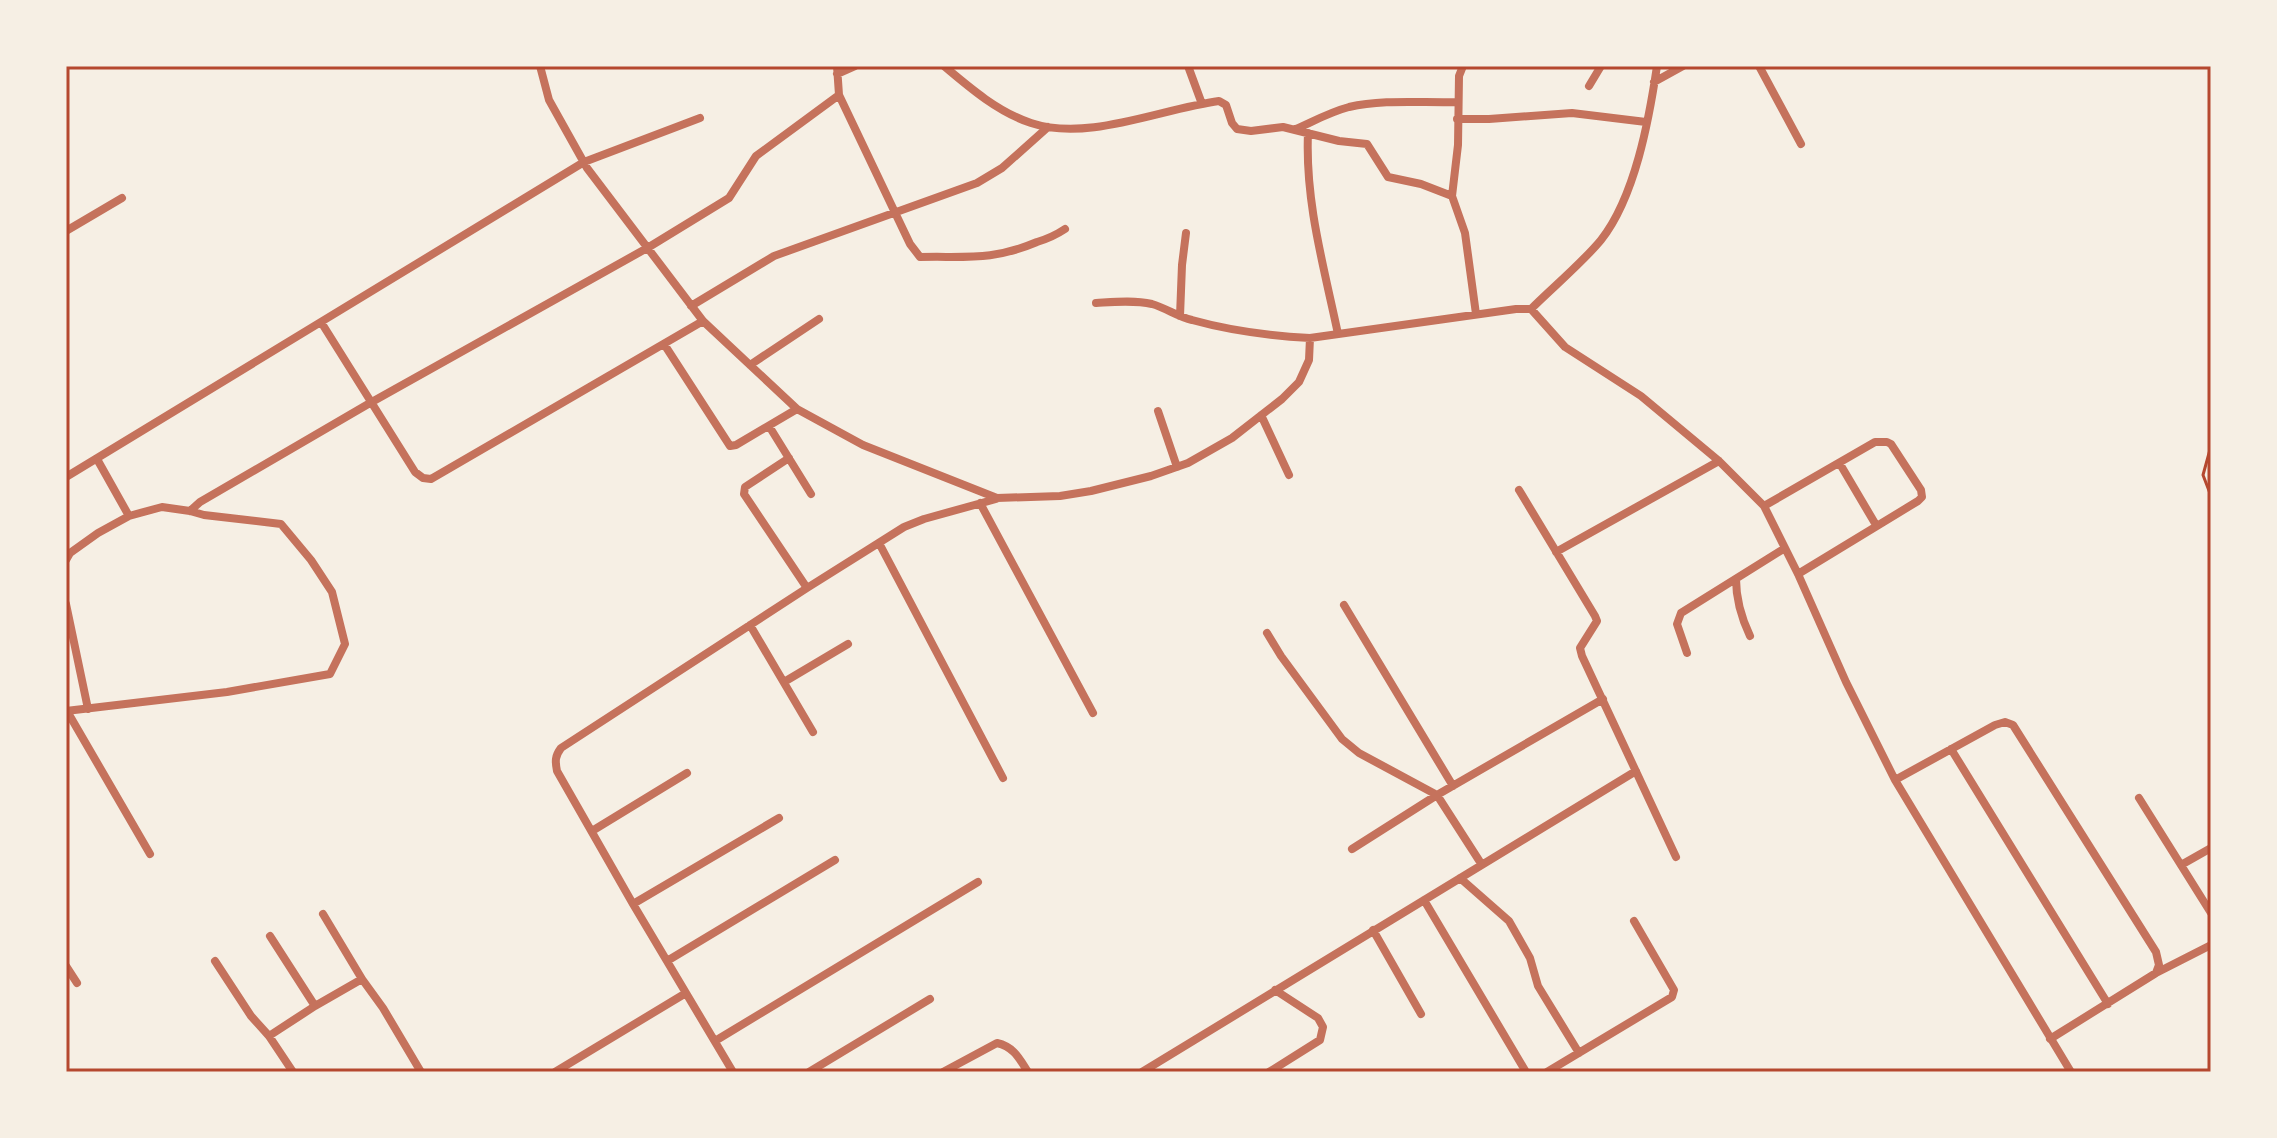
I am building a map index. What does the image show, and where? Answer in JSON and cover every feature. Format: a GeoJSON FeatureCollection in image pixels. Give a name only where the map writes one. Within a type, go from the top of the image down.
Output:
{"type":"FeatureCollection","features":[{"type":"Feature","properties":{"kind":"street"},"geometry":{"type":"LineString","coordinates":[[540,66],[549,100],[584,162],[703,321],[797,409],[863,445],[997,498]]}},
{"type":"Feature","properties":{"kind":"street"},"geometry":{"type":"LineString","coordinates":[[855,66],[837,70],[839,95],[910,244],[920,257],[985,257],[1012,252],[1065,229]]}},
{"type":"Feature","properties":{"kind":"street"},"geometry":{"type":"LineString","coordinates":[[944,66],[1010,114],[1048,127],[1081,130],[1219,101],[1226,105],[1237,129],[1251,131],[1283,127],[1339,141],[1367,144],[1388,177],[1421,184],[1452,196]]}},
{"type":"Feature","properties":{"kind":"street"},"geometry":{"type":"LineString","coordinates":[[1188,66],[1202,104]]}},
{"type":"Feature","properties":{"kind":"street"},"geometry":{"type":"LineString","coordinates":[[1463,66],[1459,76],[1458,145],[1452,196],[1465,233],[1476,314]]}},
{"type":"Feature","properties":{"kind":"street"},"geometry":{"type":"LineString","coordinates":[[1589,86],[1601,66]]}},
{"type":"Feature","properties":{"kind":"street"},"geometry":{"type":"LineString","coordinates":[[1096,303],[1137,302],[1219,327],[1310,338],[1531,309],[1601,239],[1623,202],[1636,169],[1657,66]]}},
{"type":"Feature","properties":{"kind":"street"},"geometry":{"type":"LineString","coordinates":[[1654,82],[1683,66]]}},
{"type":"Feature","properties":{"kind":"street"},"geometry":{"type":"LineString","coordinates":[[1759,66],[1801,144]]}},
{"type":"Feature","properties":{"kind":"street"},"geometry":{"type":"LineString","coordinates":[[190,511],[200,502],[370,403],[649,247],[729,198],[756,156],[839,95]]}},
{"type":"Feature","properties":{"kind":"street"},"geometry":{"type":"LineString","coordinates":[[1296,130],[1351,106],[1457,102]]}},
{"type":"Feature","properties":{"kind":"street"},"geometry":{"type":"LineString","coordinates":[[1457,119],[1572,113],[1646,122]]}},
{"type":"Feature","properties":{"kind":"street"},"geometry":{"type":"LineString","coordinates":[[66,477],[584,162],[700,118]]}},
{"type":"Feature","properties":{"kind":"street"},"geometry":{"type":"LineString","coordinates":[[691,306],[774,256],[989,177],[1048,127]]}},
{"type":"Feature","properties":{"kind":"street"},"geometry":{"type":"LineString","coordinates":[[1308,133],[1307,164],[1312,216],[1338,334]]}},
{"type":"Feature","properties":{"kind":"street"},"geometry":{"type":"LineString","coordinates":[[66,231],[122,198]]}},
{"type":"Feature","properties":{"kind":"street"},"geometry":{"type":"LineString","coordinates":[[1180,316],[1186,233]]}},
{"type":"Feature","properties":{"kind":"street"},"geometry":{"type":"LineString","coordinates":[[1531,309],[1565,347],[1641,396],[1719,461],[1764,506],[1895,780],[2071,1072]]}},
{"type":"Feature","properties":{"kind":"street"},"geometry":{"type":"LineString","coordinates":[[750,365],[819,319]]}},
{"type":"Feature","properties":{"kind":"street"},"geometry":{"type":"LineString","coordinates":[[321,322],[415,472],[431,479],[703,321]]}},
{"type":"Feature","properties":{"kind":"street"},"geometry":{"type":"LineString","coordinates":[[733,1072],[557,771],[556,754],[904,527],[997,498],[1060,496],[1091,491],[1188,463],[1232,438],[1299,382],[1309,360],[1310,338]]}},
{"type":"Feature","properties":{"kind":"street"},"geometry":{"type":"LineString","coordinates":[[664,344],[728,444],[736,445],[797,409]]}},
{"type":"Feature","properties":{"kind":"street"},"geometry":{"type":"LineString","coordinates":[[1158,411],[1177,467]]}},
{"type":"Feature","properties":{"kind":"street"},"geometry":{"type":"LineString","coordinates":[[1261,415],[1289,475]]}},
{"type":"Feature","properties":{"kind":"street"},"geometry":{"type":"LineString","coordinates":[[769,426],[811,494]]}},
{"type":"Feature","properties":{"kind":"street"},"geometry":{"type":"LineString","coordinates":[[1764,506],[1875,442],[1887,442],[1921,490],[1922,497],[1918,501],[1798,574]]}},
{"type":"Feature","properties":{"kind":"street"},"geometry":{"type":"LineString","coordinates":[[789,458],[745,487],[744,494],[807,588]]}},
{"type":"Feature","properties":{"kind":"street"},"geometry":{"type":"LineString","coordinates":[[97,459],[129,516]]}},
{"type":"Feature","properties":{"kind":"street"},"geometry":{"type":"LineString","coordinates":[[1556,552],[1719,461]]}},
{"type":"Feature","properties":{"kind":"street"},"geometry":{"type":"LineString","coordinates":[[1840,464],[1876,525]]}},
{"type":"Feature","properties":{"kind":"street"},"geometry":{"type":"LineString","coordinates":[[1519,490],[1597,621],[1580,648],[1676,857]]}},
{"type":"Feature","properties":{"kind":"street"},"geometry":{"type":"LineString","coordinates":[[980,503],[1093,713]]}},
{"type":"Feature","properties":{"kind":"street"},"geometry":{"type":"LineString","coordinates":[[66,560],[70,553],[98,533],[129,516],[162,507],[281,524],[332,592],[345,644],[330,674],[227,692],[66,711],[150,854]]}},
{"type":"Feature","properties":{"kind":"street"},"geometry":{"type":"LineString","coordinates":[[879,543],[1003,778]]}},
{"type":"Feature","properties":{"kind":"street"},"geometry":{"type":"LineString","coordinates":[[1687,653],[1677,624],[1681,613],[1785,548]]}},
{"type":"Feature","properties":{"kind":"street"},"geometry":{"type":"LineString","coordinates":[[1736,579],[1741,617],[1750,636]]}},
{"type":"Feature","properties":{"kind":"street"},"geometry":{"type":"LineString","coordinates":[[66,604],[88,709]]}},
{"type":"Feature","properties":{"kind":"street"},"geometry":{"type":"LineString","coordinates":[[1344,605],[1453,786]]}},
{"type":"Feature","properties":{"kind":"street"},"geometry":{"type":"LineString","coordinates":[[750,625],[813,732]]}},
{"type":"Feature","properties":{"kind":"street"},"geometry":{"type":"LineString","coordinates":[[1267,633],[1342,739],[1359,753],[1437,795],[1482,865]]}},
{"type":"Feature","properties":{"kind":"street"},"geometry":{"type":"LineString","coordinates":[[784,682],[848,644]]}},
{"type":"Feature","properties":{"kind":"street"},"geometry":{"type":"LineString","coordinates":[[1352,849],[1437,795],[1603,699]]}},
{"type":"Feature","properties":{"kind":"street"},"geometry":{"type":"LineString","coordinates":[[1895,780],[1995,725],[2005,722],[2013,725],[2156,952],[2159,965],[2156,973]]}},
{"type":"Feature","properties":{"kind":"street"},"geometry":{"type":"LineString","coordinates":[[1951,749],[2108,1004]]}},
{"type":"Feature","properties":{"kind":"street"},"geometry":{"type":"LineString","coordinates":[[1142,1072],[1636,771]]}},
{"type":"Feature","properties":{"kind":"street"},"geometry":{"type":"LineString","coordinates":[[592,831],[687,773]]}},
{"type":"Feature","properties":{"kind":"street"},"geometry":{"type":"LineString","coordinates":[[2139,798],[2211,913]]}},
{"type":"Feature","properties":{"kind":"street"},"geometry":{"type":"LineString","coordinates":[[633,904],[779,818]]}},
{"type":"Feature","properties":{"kind":"street"},"geometry":{"type":"LineString","coordinates":[[2181,865],[2211,848]]}},
{"type":"Feature","properties":{"kind":"street"},"geometry":{"type":"LineString","coordinates":[[667,961],[835,860]]}},
{"type":"Feature","properties":{"kind":"street"},"geometry":{"type":"LineString","coordinates":[[1460,878],[1509,921],[1530,958],[1538,986],[1579,1053]]}},
{"type":"Feature","properties":{"kind":"street"},"geometry":{"type":"LineString","coordinates":[[715,1041],[978,882]]}},
{"type":"Feature","properties":{"kind":"street"},"geometry":{"type":"LineString","coordinates":[[1424,900],[1526,1072]]}},
{"type":"Feature","properties":{"kind":"street"},"geometry":{"type":"LineString","coordinates":[[323,914],[421,1072]]}},
{"type":"Feature","properties":{"kind":"street"},"geometry":{"type":"LineString","coordinates":[[1547,1072],[1672,997],[1674,990],[1634,921]]}},
{"type":"Feature","properties":{"kind":"street"},"geometry":{"type":"LineString","coordinates":[[1373,930],[1421,1014]]}},
{"type":"Feature","properties":{"kind":"street"},"geometry":{"type":"LineString","coordinates":[[270,936],[315,1006]]}},
{"type":"Feature","properties":{"kind":"street"},"geometry":{"type":"LineString","coordinates":[[2050,1039],[2156,973],[2211,945]]}},
{"type":"Feature","properties":{"kind":"street"},"geometry":{"type":"LineString","coordinates":[[215,961],[293,1072]]}},
{"type":"Feature","properties":{"kind":"street"},"geometry":{"type":"LineString","coordinates":[[66,966],[77,983]]}},
{"type":"Feature","properties":{"kind":"street"},"geometry":{"type":"LineString","coordinates":[[269,1036],[362,979]]}},
{"type":"Feature","properties":{"kind":"street"},"geometry":{"type":"LineString","coordinates":[[1269,1072],[1320,1040],[1323,1027],[1318,1018],[1275,990]]}},
{"type":"Feature","properties":{"kind":"street"},"geometry":{"type":"LineString","coordinates":[[555,1072],[686,993]]}},
{"type":"Feature","properties":{"kind":"street"},"geometry":{"type":"LineString","coordinates":[[809,1072],[930,999]]}},
{"type":"Feature","properties":{"kind":"street"},"geometry":{"type":"LineString","coordinates":[[943,1072],[997,1043],[1008,1046],[1016,1053],[1028,1072]]}},
{"type":"Feature","properties":{"kind":"path"},"geometry":{"type":"LineString","coordinates":[[2211,446],[2203,475],[2211,496]]}}]}
